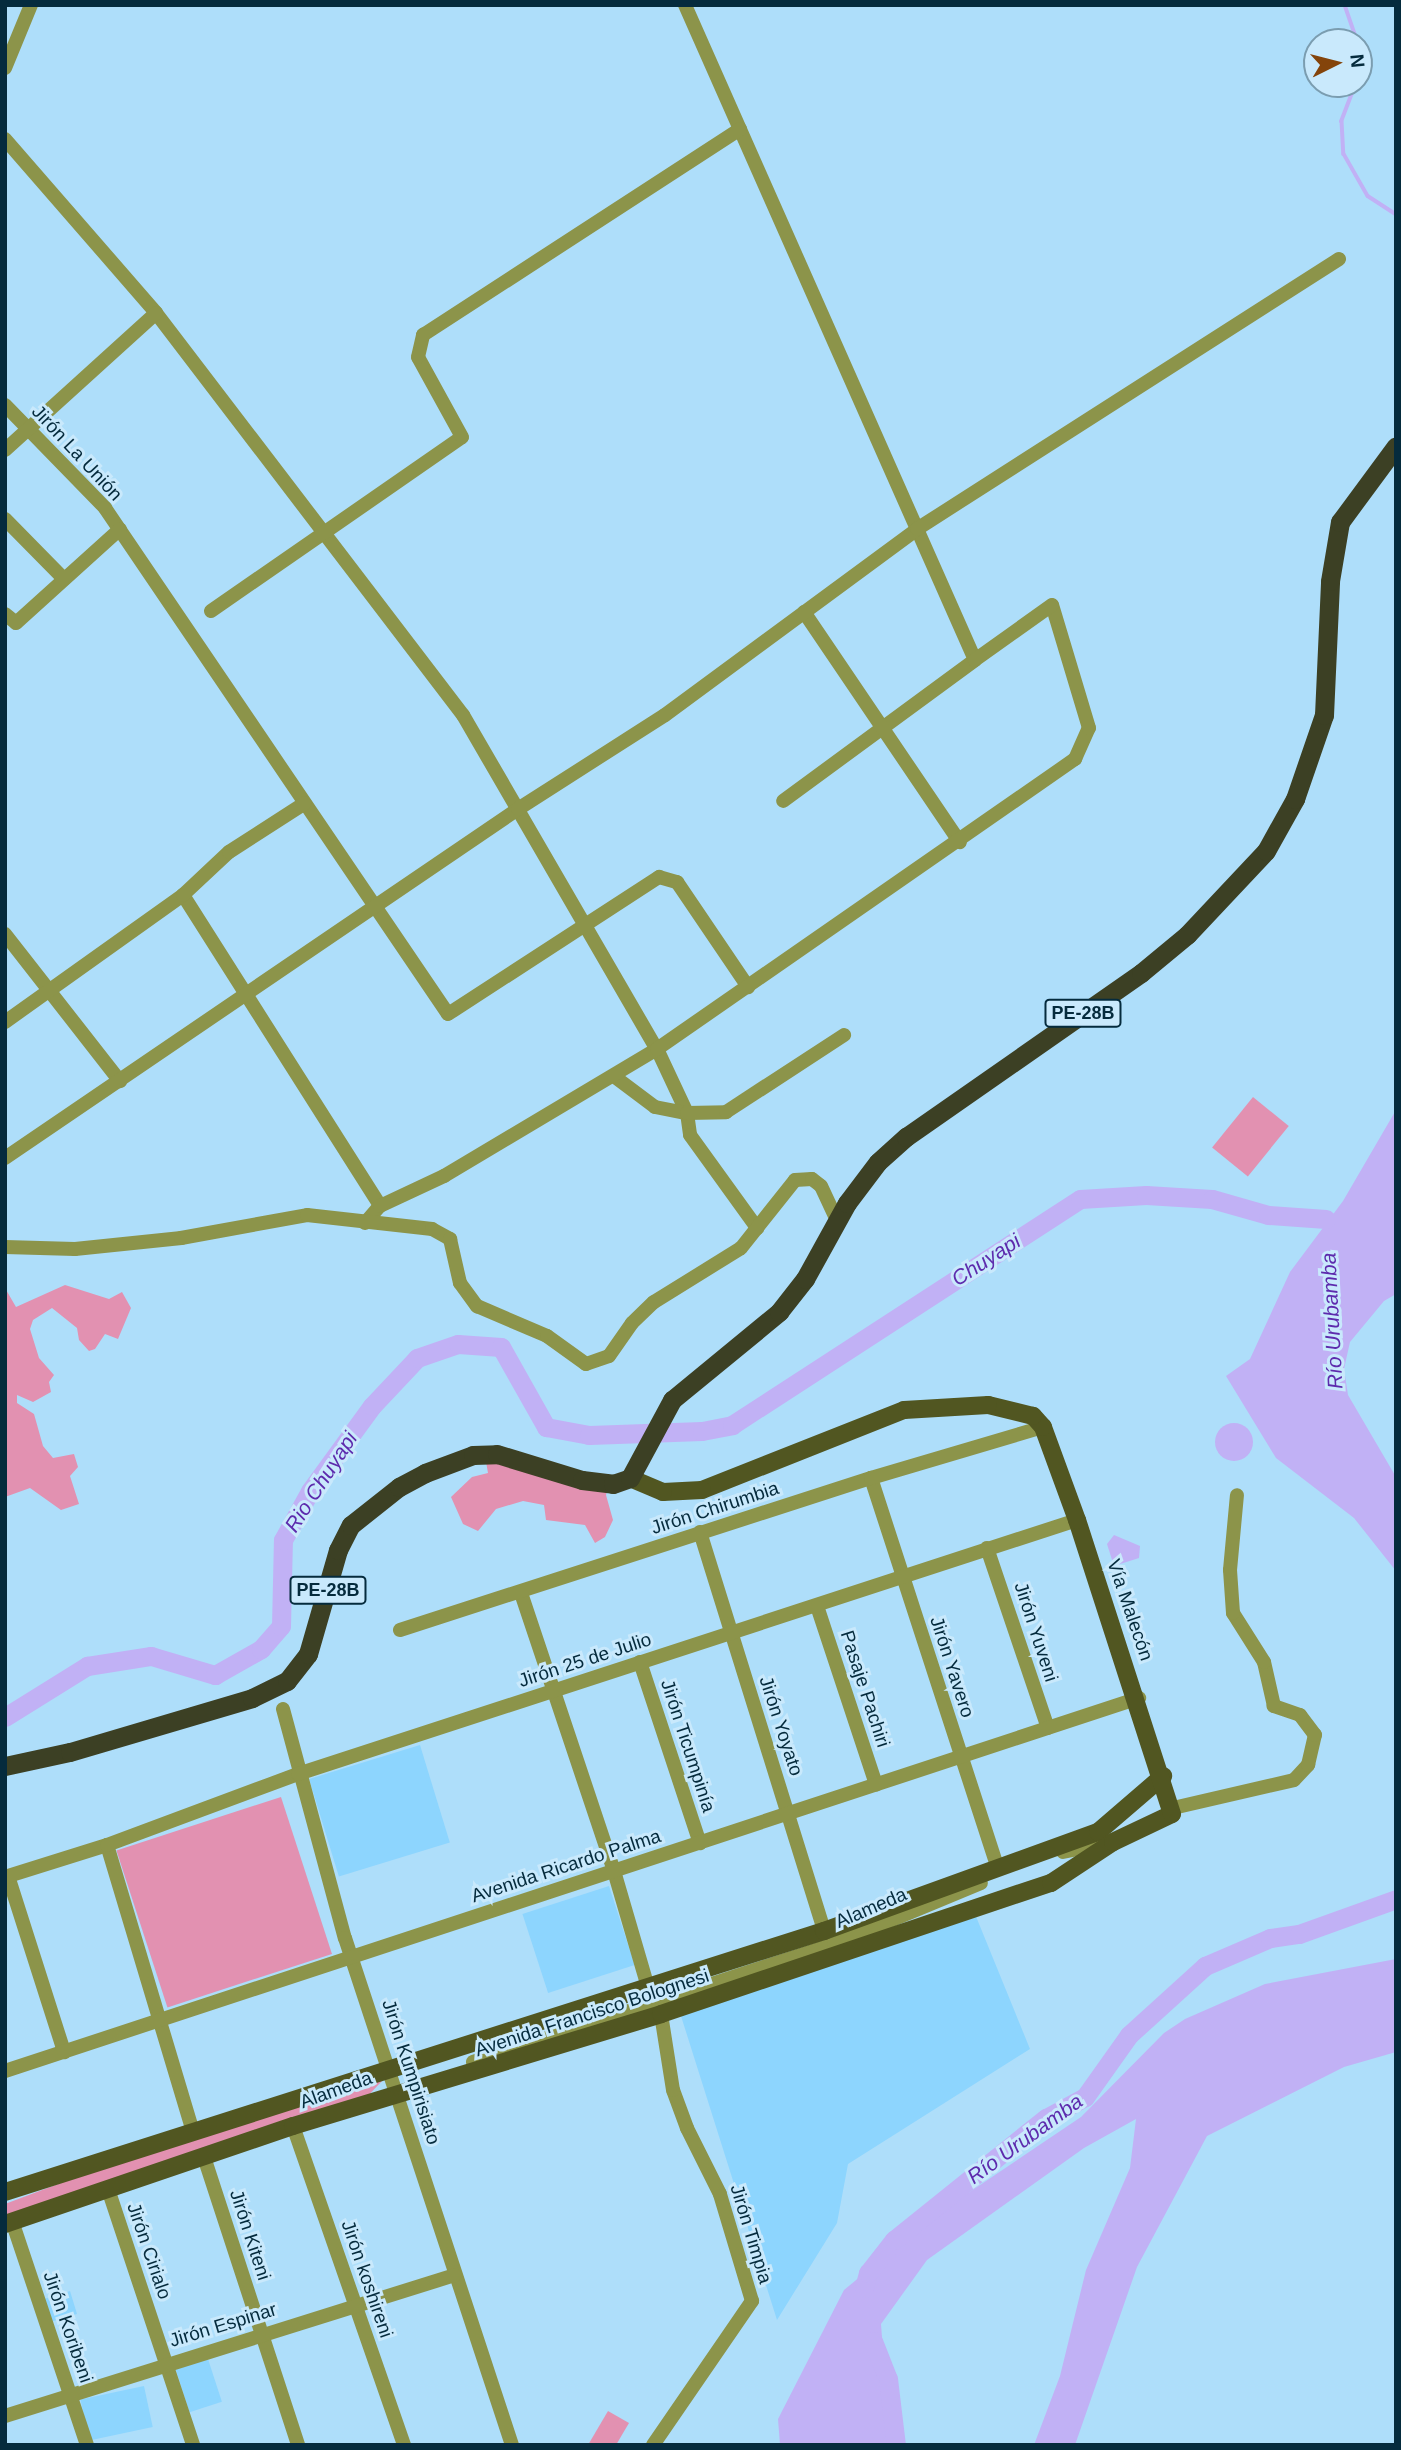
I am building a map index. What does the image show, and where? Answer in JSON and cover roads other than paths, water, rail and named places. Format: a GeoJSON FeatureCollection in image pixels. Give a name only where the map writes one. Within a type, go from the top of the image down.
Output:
{"type":"FeatureCollection","features":[{"type":"Feature","properties":{"kind":"highway","name":"PE-28B"},"geometry":{"type":"LineString","coordinates":[[5,1766],[70,1752],[253,1698],[287,1681],[308,1654],[338,1550],[351,1525],[399,1487],[425,1473],[473,1454],[497,1454],[582,1480],[613,1484],[630,1478],[662,1413],[688,1384],[779,1312],[805,1279],[837,1220],[878,1162],[906,1137],[1142,973],[1187,935],[1266,851],[1295,799],[1324,715],[1331,581],[1340,522],[1396,446]]}},
{"type":"Feature","properties":{"kind":"main road"},"geometry":{"type":"LineString","coordinates":[[630,1478],[663,1492],[702,1490],[812,1450],[876,1418],[925,1407],[988,1405],[1021,1411],[1043,1427]]}},
{"type":"Feature","properties":{"kind":"main road","name":"Vía Malecón"},"geometry":{"type":"LineString","coordinates":[[1043,1427],[1139,1698],[1173,1808]]}},
{"type":"Feature","properties":{"kind":"main road","name":"Avenida Francisco Bolognesi"},"geometry":{"type":"LineString","coordinates":[[8,2220],[293,2126],[648,1987],[824,1931],[1045,1851],[1111,1825],[1163,1776]]}},
{"type":"Feature","properties":{"kind":"main road","name":"Avenida Francisco Bolognesi"},"geometry":{"type":"LineString","coordinates":[[5,2192],[193,2131],[396,2085],[661,2014],[1059,1879],[1113,1842],[1167,1819],[1173,1808]]}},
{"type":"Feature","properties":{"kind":"main road"},"geometry":{"type":"LineString","coordinates":[[1045,1851],[1059,1879]]}},
{"type":"Feature","properties":{"kind":"street"},"geometry":{"type":"LineString","coordinates":[[5,68],[31,5]]}},
{"type":"Feature","properties":{"kind":"street"},"geometry":{"type":"LineString","coordinates":[[685,5],[975,660]]}},
{"type":"Feature","properties":{"kind":"street"},"geometry":{"type":"LineString","coordinates":[[211,611],[322,531],[461,437],[418,357],[423,335],[740,130]]}},
{"type":"Feature","properties":{"kind":"street"},"geometry":{"type":"LineString","coordinates":[[5,139],[156,313],[463,715],[657,1049],[687,1113],[690,1135],[757,1228]]}},
{"type":"Feature","properties":{"kind":"street"},"geometry":{"type":"LineString","coordinates":[[5,1158],[248,996],[518,809],[665,715],[917,529],[1339,258]]}},
{"type":"Feature","properties":{"kind":"street"},"geometry":{"type":"LineString","coordinates":[[5,450],[26,427],[156,313]]}},
{"type":"Feature","properties":{"kind":"street","name":"Jirón La Unión"},"geometry":{"type":"LineString","coordinates":[[5,405],[105,508],[447,1014],[586,927]]}},
{"type":"Feature","properties":{"kind":"street"},"geometry":{"type":"LineString","coordinates":[[5,519],[64,579]]}},
{"type":"Feature","properties":{"kind":"street"},"geometry":{"type":"LineString","coordinates":[[5,614],[16,623],[120,530]]}},
{"type":"Feature","properties":{"kind":"street"},"geometry":{"type":"LineString","coordinates":[[365,1223],[380,1206],[444,1176],[615,1077],[960,842],[1076,759],[1089,728],[1052,605],[783,801]]}},
{"type":"Feature","properties":{"kind":"street"},"geometry":{"type":"LineString","coordinates":[[804,612],[960,842]]}},
{"type":"Feature","properties":{"kind":"street"},"geometry":{"type":"LineString","coordinates":[[5,1022],[183,895],[229,852],[305,803]]}},
{"type":"Feature","properties":{"kind":"street"},"geometry":{"type":"LineString","coordinates":[[586,927],[659,877],[677,881],[748,987]]}},
{"type":"Feature","properties":{"kind":"street"},"geometry":{"type":"LineString","coordinates":[[183,895],[380,1206]]}},
{"type":"Feature","properties":{"kind":"street"},"geometry":{"type":"LineString","coordinates":[[5,934],[120,1081]]}},
{"type":"Feature","properties":{"kind":"street"},"geometry":{"type":"LineString","coordinates":[[615,1077],[655,1107],[687,1113],[726,1112],[844,1035]]}},
{"type":"Feature","properties":{"kind":"street"},"geometry":{"type":"LineString","coordinates":[[5,1247],[75,1249],[181,1238],[307,1215],[442,1233],[456,1249],[460,1283],[477,1306],[547,1336],[586,1364],[609,1356],[654,1302],[741,1248],[788,1188],[803,1177],[821,1186],[837,1220]]}},
{"type":"Feature","properties":{"kind":"street","name":"Jirón Chirumbia"},"geometry":{"type":"LineString","coordinates":[[400,1630],[871,1478],[1043,1427]]}},
{"type":"Feature","properties":{"kind":"street","name":"Jirón Yavero"},"geometry":{"type":"LineString","coordinates":[[871,1478],[998,1868]]}},
{"type":"Feature","properties":{"kind":"street"},"geometry":{"type":"LineString","coordinates":[[1173,1808],[1294,1780],[1308,1765],[1315,1735],[1309,1722],[1274,1706],[1264,1662],[1233,1613],[1230,1570],[1237,1495]]}},
{"type":"Feature","properties":{"kind":"street","name":"Jirón 25 de Julio"},"geometry":{"type":"LineString","coordinates":[[7,1876],[107,1845],[298,1774],[1077,1520]]}},
{"type":"Feature","properties":{"kind":"street","name":"Jirón Yoyato"},"geometry":{"type":"LineString","coordinates":[[700,1532],[824,1931]]}},
{"type":"Feature","properties":{"kind":"street","name":"Jirón Yuveni"},"geometry":{"type":"LineString","coordinates":[[987,1548],[1048,1728]]}},
{"type":"Feature","properties":{"kind":"street"},"geometry":{"type":"LineString","coordinates":[[521,1593],[614,1871],[648,1987]]}},
{"type":"Feature","properties":{"kind":"street","name":"Pasaje Pachiri"},"geometry":{"type":"LineString","coordinates":[[817,1606],[876,1784]]}},
{"type":"Feature","properties":{"kind":"street","name":"Jirón Ticumpinía"},"geometry":{"type":"LineString","coordinates":[[640,1662],[700,1843]]}},
{"type":"Feature","properties":{"kind":"street","name":"Avenida Ricardo Palma"},"geometry":{"type":"LineString","coordinates":[[5,2071],[1139,1698]]}},
{"type":"Feature","properties":{"kind":"street","name":"Jirón Kumpirisiato"},"geometry":{"type":"LineString","coordinates":[[283,1709],[298,1774],[351,1955],[396,2085],[454,2275],[512,2445]]}},
{"type":"Feature","properties":{"kind":"street","name":"Alameda"},"geometry":{"type":"LineString","coordinates":[[396,2085],[834,1944],[1040,1858],[1113,1842]]}},
{"type":"Feature","properties":{"kind":"street"},"geometry":{"type":"LineString","coordinates":[[107,1845],[193,2131]]}},
{"type":"Feature","properties":{"kind":"street"},"geometry":{"type":"LineString","coordinates":[[7,1876],[64,2052]]}},
{"type":"Feature","properties":{"kind":"street","name":"Jirón Timpia"},"geometry":{"type":"LineString","coordinates":[[653,2445],[752,2301],[720,2194],[687,2128],[673,2090],[661,2014]]}},
{"type":"Feature","properties":{"kind":"street","name":"Alameda"},"geometry":{"type":"LineString","coordinates":[[8,2220],[293,2126]]}},
{"type":"Feature","properties":{"kind":"street","name":"Jirón koshireni"},"geometry":{"type":"LineString","coordinates":[[293,2126],[404,2445]]}},
{"type":"Feature","properties":{"kind":"street","name":"Jirón Kiteni"},"geometry":{"type":"LineString","coordinates":[[204,2157],[298,2445]]}},
{"type":"Feature","properties":{"kind":"street","name":"Jirón Cirialo"},"geometry":{"type":"LineString","coordinates":[[108,2189],[193,2445]]}},
{"type":"Feature","properties":{"kind":"street","name":"Jirón Koribeni"},"geometry":{"type":"LineString","coordinates":[[8,2220],[87,2445]]}},
{"type":"Feature","properties":{"kind":"street","name":"Jirón Espinar"},"geometry":{"type":"LineString","coordinates":[[5,2416],[262,2332],[454,2275]]}},
{"type":"Feature","properties":{"kind":"water"},"geometry":{"type":"Polygon","coordinates":[[[1396,1110],[1396,1294],[1384,1301],[1350,1342],[1344,1369],[1348,1395],[1396,1477],[1396,1571],[1354,1518],[1276,1458],[1226,1376],[1250,1359],[1290,1272],[1343,1201],[1396,1110]]]}},
{"type":"Feature","properties":{"kind":"water"},"geometry":{"type":"Polygon","coordinates":[[[1234,1423],[1248,1428],[1253,1442],[1248,1456],[1234,1461],[1220,1456],[1215,1442],[1220,1428],[1234,1423]]]}},
{"type":"Feature","properties":{"kind":"water"},"geometry":{"type":"Polygon","coordinates":[[[1114,1535],[1140,1546],[1139,1558],[1114,1566],[1107,1544],[1114,1535]]]}},
{"type":"Feature","properties":{"kind":"water"},"geometry":{"type":"Polygon","coordinates":[[[1396,1959],[1396,2052],[1344,2067],[1207,2136],[1137,2267],[1075,2445],[1034,2445],[1060,2376],[1086,2270],[1130,2168],[1136,2119],[1084,2148],[927,2260],[881,2324],[890,2445],[780,2445],[778,2419],[844,2290],[934,2216],[1081,2117],[1164,2033],[1185,2019],[1265,1984],[1396,1959]]]}},
{"type":"Feature","properties":{"kind":"waterway"},"geometry":{"type":"LineString","coordinates":[[1345,5],[1353,28]]}},
{"type":"Feature","properties":{"kind":"waterway"},"geometry":{"type":"LineString","coordinates":[[1351,98],[1342,121],[1344,154],[1368,196],[1396,214]]}},
{"type":"Feature","properties":{"kind":"waterway","name":"Rio Chuyapi"},"geometry":{"type":"LineString","coordinates":[[5,1717],[87,1666],[151,1656],[215,1675],[261,1649],[281,1626],[283,1540],[310,1491],[372,1406],[417,1358],[458,1344],[501,1347],[546,1427],[589,1435],[702,1431],[732,1425],[1080,1199],[1146,1195],[1212,1199],[1268,1215],[1326,1219]]}},
{"type":"Feature","properties":{"kind":"waterway","name":"Río Urubamba"},"geometry":{"type":"LineString","coordinates":[[864,2288],[868,2273],[894,2240],[1046,2118],[1085,2097],[1129,2035],[1205,1966],[1270,1938],[1299,1934],[1396,1899]]}},
{"type":"Feature","properties":{"kind":"waterway"},"geometry":{"type":"LineString","coordinates":[[873,2341],[888,2379],[896,2445]]}},
{"type":"Feature","properties":{"kind":"water label","name":"Chuyapi"},"geometry":{"type":"Point","coordinates":[986,1260]}}]}
